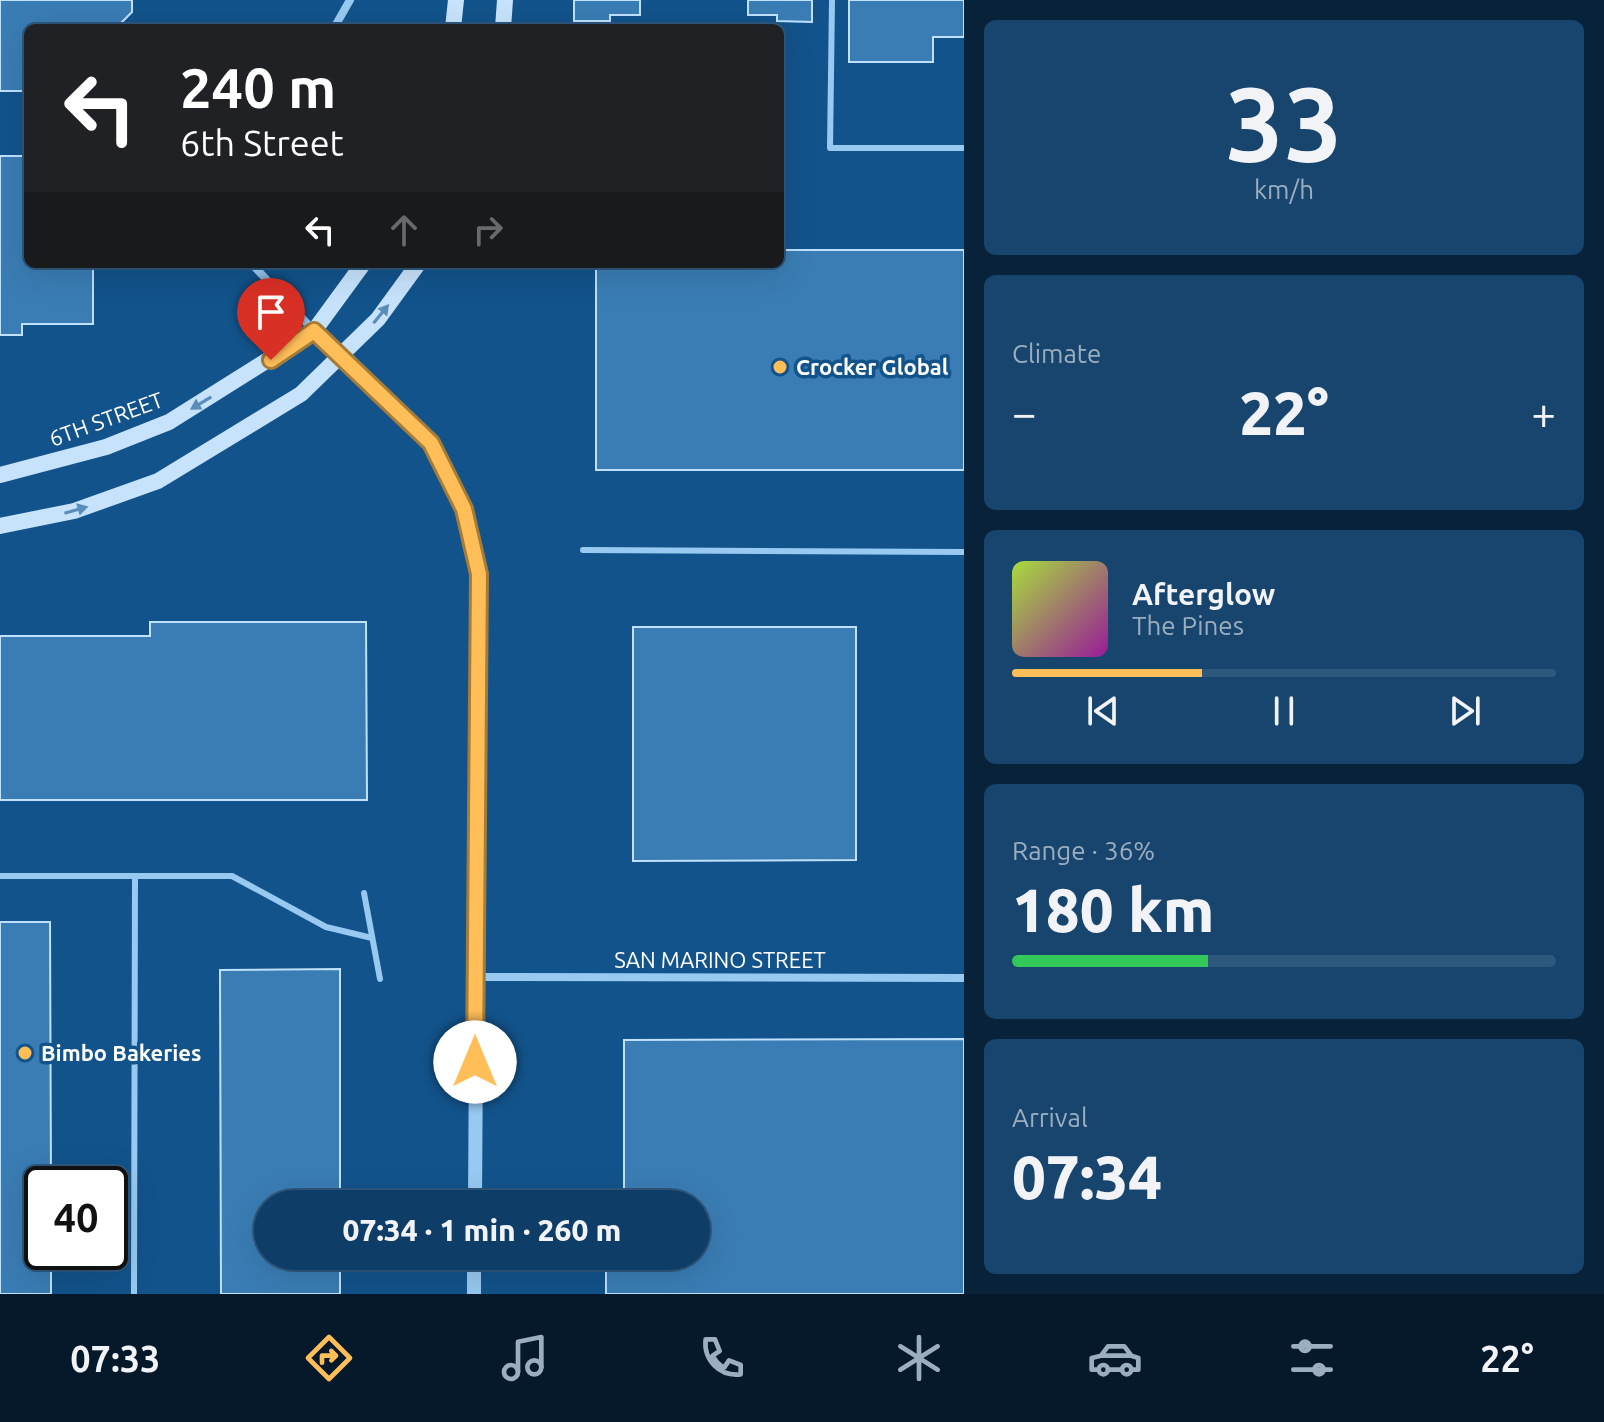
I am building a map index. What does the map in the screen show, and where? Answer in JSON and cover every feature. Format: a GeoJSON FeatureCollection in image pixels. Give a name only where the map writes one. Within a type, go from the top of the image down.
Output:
{"type":"FeatureCollection","features":[{"type":"Feature","properties":{"kind":"main road"},"geometry":{"type":"LineString","coordinates":[[453,24],[456,0]]}},
{"type":"Feature","properties":{"kind":"main road"},"geometry":{"type":"LineString","coordinates":[[503,24],[505,0]]}},
{"type":"Feature","properties":{"kind":"main road","name":"6TH STREET"},"geometry":{"type":"LineString","coordinates":[[0,475],[106,447],[169,422],[314,331],[360,268]]}},
{"type":"Feature","properties":{"kind":"main road"},"geometry":{"type":"LineString","coordinates":[[0,526],[74,511],[158,481],[301,394],[378,319],[415,268]]}},
{"type":"Feature","properties":{"kind":"street"},"geometry":{"type":"LineString","coordinates":[[336,24],[350,0]]}},
{"type":"Feature","properties":{"kind":"street"},"geometry":{"type":"LineString","coordinates":[[256,268],[338,357],[431,443],[464,509],[479,574],[475,1190]]}},
{"type":"Feature","properties":{"kind":"street","name":"SAN MARINO STREET"},"geometry":{"type":"LineString","coordinates":[[476,977],[964,978]]}},
{"type":"Feature","properties":{"kind":"street"},"geometry":{"type":"LineString","coordinates":[[474,1270],[474,1294]]}},
{"type":"Feature","properties":{"kind":"lane"},"geometry":{"type":"LineString","coordinates":[[832,0],[830,148],[964,148]]}},
{"type":"Feature","properties":{"kind":"lane"},"geometry":{"type":"LineString","coordinates":[[583,550],[964,552]]}},
{"type":"Feature","properties":{"kind":"lane"},"geometry":{"type":"LineString","coordinates":[[0,876],[232,876],[326,927],[372,938]]}},
{"type":"Feature","properties":{"kind":"lane"},"geometry":{"type":"LineString","coordinates":[[134,1294],[135,876]]}},
{"type":"Feature","properties":{"kind":"lane"},"geometry":{"type":"LineString","coordinates":[[364,893],[380,979]]}},
{"type":"Feature","properties":{"kind":"building"},"geometry":{"type":"Polygon","coordinates":[[[0,0],[132,0],[132,12],[120,24],[24,24],[24,91],[0,91],[0,0]]]}},
{"type":"Feature","properties":{"kind":"building"},"geometry":{"type":"Polygon","coordinates":[[[574,0],[640,0],[640,15],[610,15],[610,21],[574,21],[574,0]]]}},
{"type":"Feature","properties":{"kind":"building"},"geometry":{"type":"Polygon","coordinates":[[[748,0],[812,0],[812,22],[777,21],[777,15],[748,15],[748,0]]]}},
{"type":"Feature","properties":{"kind":"building"},"geometry":{"type":"Polygon","coordinates":[[[849,0],[964,0],[964,37],[933,37],[933,62],[849,62],[849,0]]]}},
{"type":"Feature","properties":{"kind":"building"},"geometry":{"type":"Polygon","coordinates":[[[0,156],[24,156],[24,268],[93,268],[93,324],[22,324],[22,335],[0,335],[0,156]]]}},
{"type":"Feature","properties":{"kind":"building","name":"Crocker Global"},"geometry":{"type":"Polygon","coordinates":[[[784,250],[964,250],[964,470],[596,470],[596,268],[784,268],[784,250]]]}},
{"type":"Feature","properties":{"kind":"building"},"geometry":{"type":"Polygon","coordinates":[[[150,622],[366,622],[367,800],[0,800],[0,636],[150,636],[150,622]]]}},
{"type":"Feature","properties":{"kind":"building"},"geometry":{"type":"Polygon","coordinates":[[[633,627],[856,627],[856,860],[633,861],[633,627]]]}},
{"type":"Feature","properties":{"kind":"building","name":"Bimbo Bakeries"},"geometry":{"type":"Polygon","coordinates":[[[0,922],[50,922],[51,1166],[24,1166],[24,1270],[51,1270],[51,1294],[0,1294],[0,922]]]}},
{"type":"Feature","properties":{"kind":"building"},"geometry":{"type":"Polygon","coordinates":[[[340,969],[340,1190],[254,1190],[254,1270],[340,1270],[340,1294],[221,1294],[220,970],[340,969]]]}},
{"type":"Feature","properties":{"kind":"building"},"geometry":{"type":"Polygon","coordinates":[[[964,1039],[964,1294],[606,1294],[606,1270],[710,1270],[710,1190],[624,1190],[624,1040],[964,1039]]]}},
{"type":"Feature","properties":{"kind":"place","name":"Crocker Global"},"geometry":{"type":"Point","coordinates":[780,367]}},
{"type":"Feature","properties":{"kind":"place","name":"Bimbo Bakeries"},"geometry":{"type":"Point","coordinates":[25,1053]}},
{"type":"Feature","properties":{"kind":"route"},"geometry":{"type":"LineString","coordinates":[[271,360],[314,331],[431,443],[464,509],[479,574],[475,1062]]}}]}
